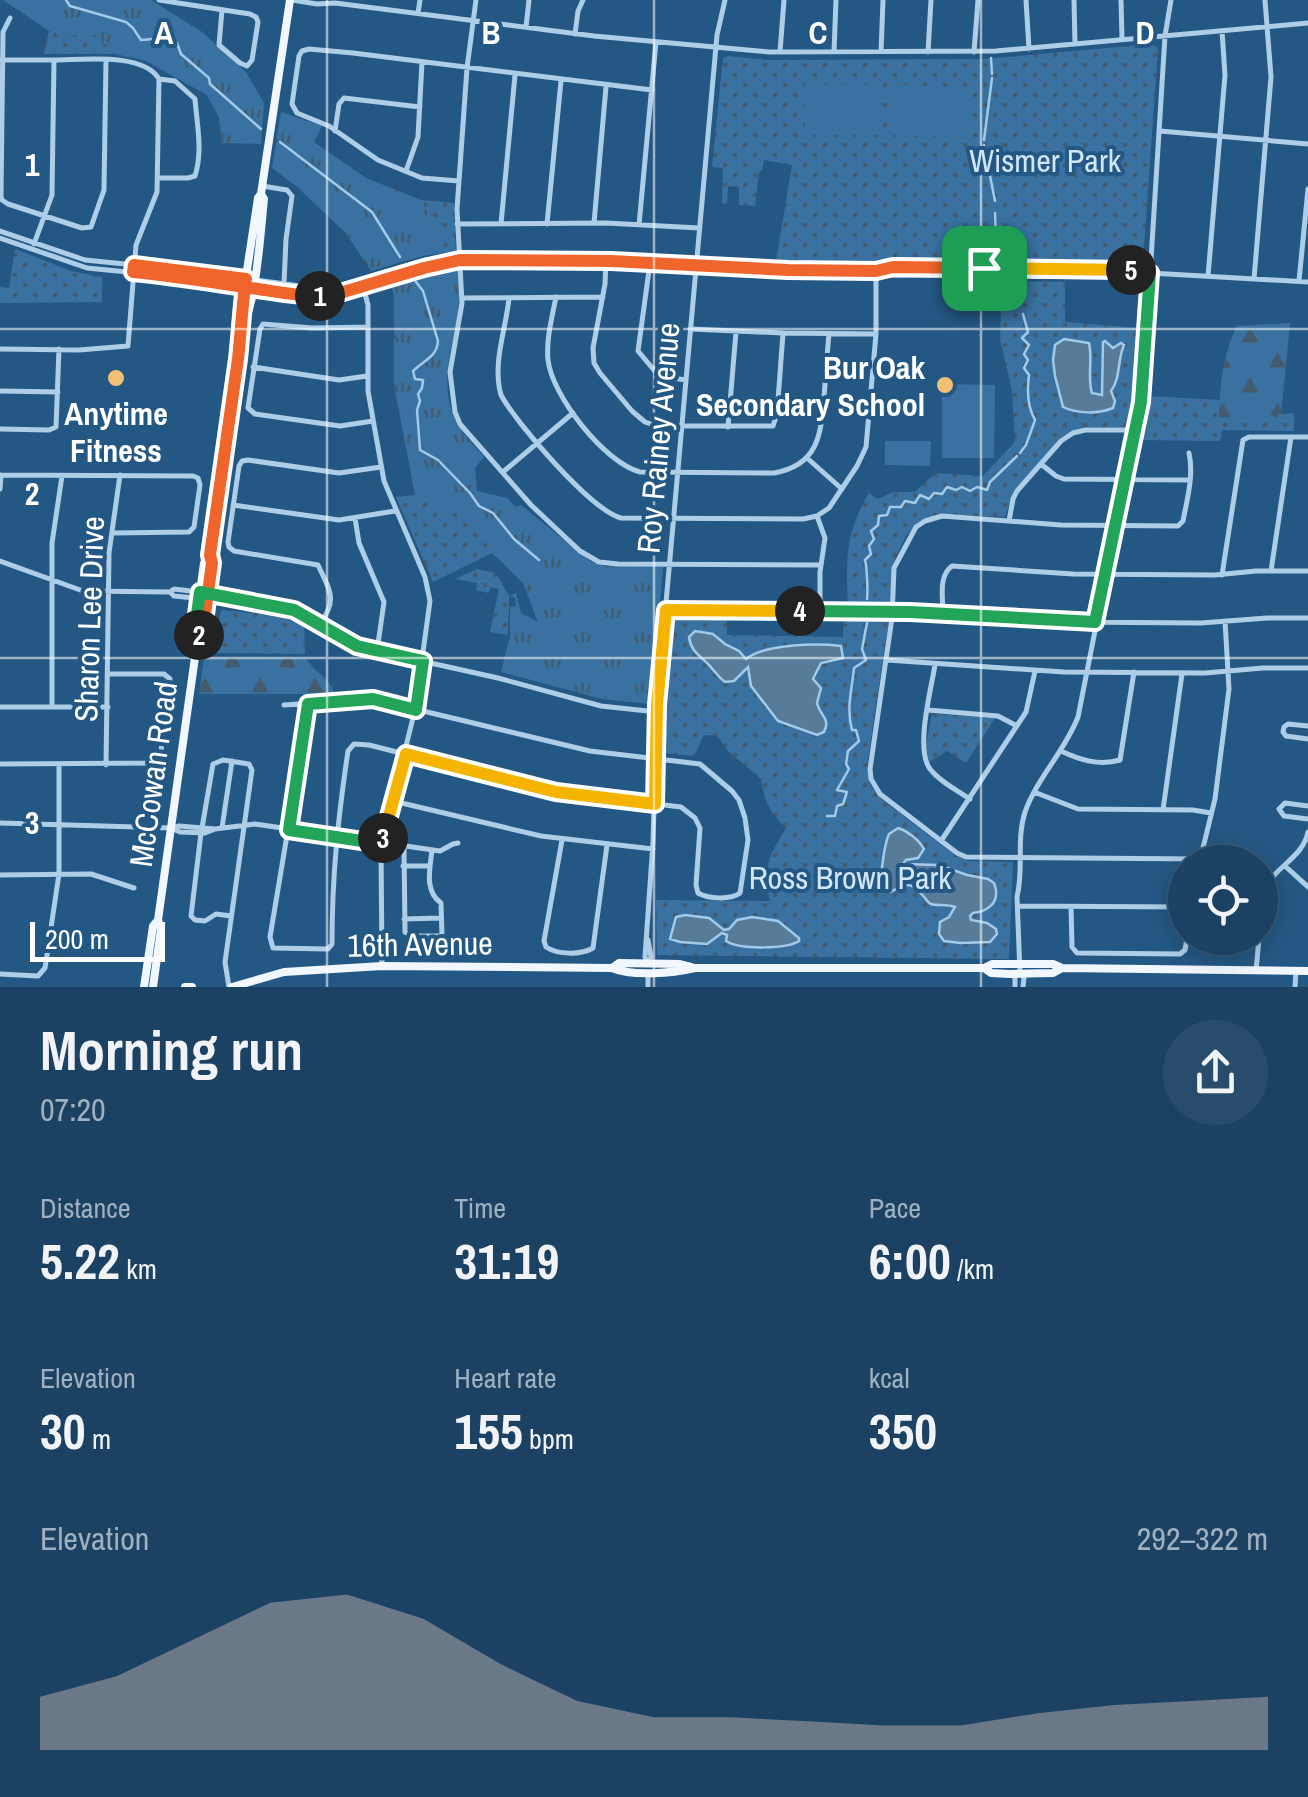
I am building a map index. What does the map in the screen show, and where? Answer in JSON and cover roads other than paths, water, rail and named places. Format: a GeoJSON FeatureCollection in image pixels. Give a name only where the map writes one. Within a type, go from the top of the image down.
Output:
{"type":"FeatureCollection","features":[{"type":"Feature","properties":{"kind":"main road","name":"McCowan Road"},"geometry":{"type":"LineString","coordinates":[[154,987],[161,928],[158,920],[198,636],[195,629],[212,563],[242,326],[248,317],[258,198],[291,0]]}},
{"type":"Feature","properties":{"kind":"main road","name":"McCowan Road"},"geometry":{"type":"LineString","coordinates":[[144,987],[153,926],[158,920]]}},
{"type":"Feature","properties":{"kind":"main road","name":"16th Avenue"},"geometry":{"type":"LineString","coordinates":[[230,987],[284,972],[382,966],[619,971],[679,964],[696,968],[984,968],[991,973],[1020,969],[1053,973],[1062,968],[1308,971]]}},
{"type":"Feature","properties":{"kind":"street"},"geometry":{"type":"LineString","coordinates":[[160,0],[178,2],[256,16],[250,64],[243,65],[220,47],[222,10]]}},
{"type":"Feature","properties":{"kind":"street"},"geometry":{"type":"LineString","coordinates":[[291,0],[316,4],[331,1],[575,34],[780,52],[1029,49],[1308,23]]}},
{"type":"Feature","properties":{"kind":"street"},"geometry":{"type":"LineString","coordinates":[[418,14],[420,0]]}},
{"type":"Feature","properties":{"kind":"street"},"geometry":{"type":"LineString","coordinates":[[476,0],[457,224],[462,298],[450,368],[455,412],[464,429],[538,512],[592,559],[612,564],[820,565]]}},
{"type":"Feature","properties":{"kind":"street"},"geometry":{"type":"LineString","coordinates":[[526,28],[529,0]]}},
{"type":"Feature","properties":{"kind":"street"},"geometry":{"type":"LineString","coordinates":[[575,34],[584,0]]}},
{"type":"Feature","properties":{"kind":"street","name":"Roy Rainey Avenue"},"geometry":{"type":"LineString","coordinates":[[648,987],[645,957],[658,692],[718,24],[725,0]]}},
{"type":"Feature","properties":{"kind":"street"},"geometry":{"type":"LineString","coordinates":[[780,52],[784,0]]}},
{"type":"Feature","properties":{"kind":"street"},"geometry":{"type":"LineString","coordinates":[[834,52],[836,0]]}},
{"type":"Feature","properties":{"kind":"street"},"geometry":{"type":"LineString","coordinates":[[881,52],[882,0]]}},
{"type":"Feature","properties":{"kind":"street"},"geometry":{"type":"LineString","coordinates":[[928,52],[931,0]]}},
{"type":"Feature","properties":{"kind":"street"},"geometry":{"type":"LineString","coordinates":[[974,52],[978,0]]}},
{"type":"Feature","properties":{"kind":"street"},"geometry":{"type":"LineString","coordinates":[[1026,0],[1029,49]]}},
{"type":"Feature","properties":{"kind":"street"},"geometry":{"type":"LineString","coordinates":[[1074,0],[1075,44]]}},
{"type":"Feature","properties":{"kind":"street"},"geometry":{"type":"LineString","coordinates":[[1121,0],[1122,39]]}},
{"type":"Feature","properties":{"kind":"street"},"geometry":{"type":"LineString","coordinates":[[1023,987],[1018,906],[1022,822],[1034,792],[1078,717],[1144,378],[1170,0]]}},
{"type":"Feature","properties":{"kind":"street"},"geometry":{"type":"LineString","coordinates":[[1254,279],[1271,67],[1265,0]]}},
{"type":"Feature","properties":{"kind":"street"},"geometry":{"type":"LineString","coordinates":[[10,18],[3,32],[1,60],[2,200],[8,204],[89,228],[104,190],[106,60]]}},
{"type":"Feature","properties":{"kind":"street"},"geometry":{"type":"LineString","coordinates":[[1208,276],[1225,75],[1222,31]]}},
{"type":"Feature","properties":{"kind":"street"},"geometry":{"type":"LineString","coordinates":[[639,226],[656,42]]}},
{"type":"Feature","properties":{"kind":"street"},"geometry":{"type":"LineString","coordinates":[[459,182],[425,178],[378,160],[325,124],[297,112],[293,107],[302,51],[652,90]]}},
{"type":"Feature","properties":{"kind":"street"},"geometry":{"type":"LineString","coordinates":[[0,349],[128,346],[137,240],[156,196],[158,178],[158,79],[154,72],[121,60],[1,60]]}},
{"type":"Feature","properties":{"kind":"street"},"geometry":{"type":"LineString","coordinates":[[34,246],[52,191],[54,60]]}},
{"type":"Feature","properties":{"kind":"street"},"geometry":{"type":"LineString","coordinates":[[406,171],[416,143],[422,62]]}},
{"type":"Feature","properties":{"kind":"street"},"geometry":{"type":"LineString","coordinates":[[501,224],[515,75]]}},
{"type":"Feature","properties":{"kind":"street"},"geometry":{"type":"LineString","coordinates":[[158,79],[175,81],[195,99],[200,144],[195,176],[158,178]]}},
{"type":"Feature","properties":{"kind":"street"},"geometry":{"type":"LineString","coordinates":[[547,224],[561,80]]}},
{"type":"Feature","properties":{"kind":"street"},"geometry":{"type":"LineString","coordinates":[[594,224],[606,86]]}},
{"type":"Feature","properties":{"kind":"street"},"geometry":{"type":"LineString","coordinates":[[336,131],[339,104],[344,98],[420,108]]}},
{"type":"Feature","properties":{"kind":"street"},"geometry":{"type":"LineString","coordinates":[[1160,131],[1308,144]]}},
{"type":"Feature","properties":{"kind":"street"},"geometry":{"type":"LineString","coordinates":[[1299,281],[1308,189]]}},
{"type":"Feature","properties":{"kind":"street"},"geometry":{"type":"LineString","coordinates":[[262,190],[286,190],[292,196],[284,284]]}},
{"type":"Feature","properties":{"kind":"street"},"geometry":{"type":"LineString","coordinates":[[457,224],[699,228]]}},
{"type":"Feature","properties":{"kind":"street"},"geometry":{"type":"LineString","coordinates":[[0,234],[80,266],[249,283],[318,296],[460,260]]}},
{"type":"Feature","properties":{"kind":"street"},"geometry":{"type":"LineString","coordinates":[[249,283],[325,288],[426,260],[452,258],[888,274],[1113,277],[1150,273],[1308,282]]}},
{"type":"Feature","properties":{"kind":"street"},"geometry":{"type":"LineString","coordinates":[[606,261],[593,348],[596,368],[642,420],[657,426],[773,426],[784,333]]}},
{"type":"Feature","properties":{"kind":"street"},"geometry":{"type":"LineString","coordinates":[[650,263],[638,351],[656,374],[686,380]]}},
{"type":"Feature","properties":{"kind":"street"},"geometry":{"type":"LineString","coordinates":[[508,298],[499,390],[506,404],[565,474],[611,515],[804,519],[829,508],[866,447],[876,334],[876,271]]}},
{"type":"Feature","properties":{"kind":"street"},"geometry":{"type":"LineString","coordinates":[[363,286],[368,302],[367,376],[384,485],[425,578],[430,612],[416,710],[382,844],[382,966]]}},
{"type":"Feature","properties":{"kind":"street"},"geometry":{"type":"LineString","coordinates":[[556,297],[548,362],[558,394],[594,438],[628,468],[640,472],[774,473],[794,468],[807,458],[820,437],[829,334]]}},
{"type":"Feature","properties":{"kind":"street"},"geometry":{"type":"LineString","coordinates":[[462,298],[603,297]]}},
{"type":"Feature","properties":{"kind":"street"},"geometry":{"type":"LineString","coordinates":[[368,326],[304,328],[266,323],[260,329],[248,408],[251,413],[340,426],[373,421]]}},
{"type":"Feature","properties":{"kind":"street"},"geometry":{"type":"LineString","coordinates":[[690,328],[876,334]]}},
{"type":"Feature","properties":{"kind":"street"},"geometry":{"type":"LineString","coordinates":[[728,427],[736,332]]}},
{"type":"Feature","properties":{"kind":"street"},"geometry":{"type":"LineString","coordinates":[[0,430],[56,428],[59,349]]}},
{"type":"Feature","properties":{"kind":"street"},"geometry":{"type":"LineString","coordinates":[[253,367],[339,380],[367,376]]}},
{"type":"Feature","properties":{"kind":"street"},"geometry":{"type":"LineString","coordinates":[[0,391],[58,392]]}},
{"type":"Feature","properties":{"kind":"street"},"geometry":{"type":"LineString","coordinates":[[502,473],[573,413]]}},
{"type":"Feature","properties":{"kind":"street"},"geometry":{"type":"LineString","coordinates":[[1009,521],[1013,499],[1073,432],[1136,430]]}},
{"type":"Feature","properties":{"kind":"street"},"geometry":{"type":"LineString","coordinates":[[1222,574],[1242,443],[1249,437],[1308,437]]}},
{"type":"Feature","properties":{"kind":"street"},"geometry":{"type":"LineString","coordinates":[[1271,571],[1291,437]]}},
{"type":"Feature","properties":{"kind":"street"},"geometry":{"type":"LineString","coordinates":[[1168,860],[970,858],[957,853],[882,797],[871,779],[870,764],[892,612],[894,568],[911,533],[921,523],[942,516],[1180,525],[1192,465],[1189,453]]}},
{"type":"Feature","properties":{"kind":"street"},"geometry":{"type":"LineString","coordinates":[[807,458],[842,488]]}},
{"type":"Feature","properties":{"kind":"street"},"geometry":{"type":"LineString","coordinates":[[320,624],[332,600],[318,565],[231,550],[228,542],[239,466],[245,460],[340,473],[381,467]]}},
{"type":"Feature","properties":{"kind":"street"},"geometry":{"type":"LineString","coordinates":[[1041,464],[1060,478],[1190,480]]}},
{"type":"Feature","properties":{"kind":"street"},"geometry":{"type":"LineString","coordinates":[[0,490],[1,475],[198,478],[194,527],[190,532],[112,533]]}},
{"type":"Feature","properties":{"kind":"street"},"geometry":{"type":"LineString","coordinates":[[52,707],[52,543],[62,475]]}},
{"type":"Feature","properties":{"kind":"street","name":"Sharon Lee Drive"},"geometry":{"type":"LineString","coordinates":[[106,765],[109,553],[120,476]]}},
{"type":"Feature","properties":{"kind":"street"},"geometry":{"type":"LineString","coordinates":[[234,504],[339,520],[395,511]]}},
{"type":"Feature","properties":{"kind":"street"},"geometry":{"type":"LineString","coordinates":[[818,516],[825,538],[820,565],[820,611]]}},
{"type":"Feature","properties":{"kind":"street"},"geometry":{"type":"LineString","coordinates":[[355,518],[361,547],[384,602],[378,651]]}},
{"type":"Feature","properties":{"kind":"street"},"geometry":{"type":"LineString","coordinates":[[0,561],[83,592],[174,589],[224,601],[290,609],[352,644],[601,706],[657,712]]}},
{"type":"Feature","properties":{"kind":"street"},"geometry":{"type":"LineString","coordinates":[[942,614],[943,579],[952,566],[1105,574],[1308,572]]}},
{"type":"Feature","properties":{"kind":"street"},"geometry":{"type":"LineString","coordinates":[[666,610],[892,612],[1095,622],[1308,618]]}},
{"type":"Feature","properties":{"kind":"street"},"geometry":{"type":"LineString","coordinates":[[1203,845],[1212,813],[1228,704],[1224,621]]}},
{"type":"Feature","properties":{"kind":"street"},"geometry":{"type":"LineString","coordinates":[[886,660],[1086,672],[1308,668]]}},
{"type":"Feature","properties":{"kind":"street"},"geometry":{"type":"LineString","coordinates":[[936,663],[923,746],[926,760],[936,774],[970,799]]}},
{"type":"Feature","properties":{"kind":"street"},"geometry":{"type":"LineString","coordinates":[[940,841],[1017,726],[1030,700],[1035,670]]}},
{"type":"Feature","properties":{"kind":"street"},"geometry":{"type":"LineString","coordinates":[[1061,751],[1086,762],[1120,760],[1134,672]]}},
{"type":"Feature","properties":{"kind":"street"},"geometry":{"type":"LineString","coordinates":[[1163,810],[1182,673]]}},
{"type":"Feature","properties":{"kind":"street"},"geometry":{"type":"LineString","coordinates":[[0,764],[159,762],[168,677],[109,674]]}},
{"type":"Feature","properties":{"kind":"street"},"geometry":{"type":"LineString","coordinates":[[284,705],[373,699],[590,752],[700,764],[739,800],[747,823],[742,890],[739,895],[706,897],[698,893],[700,824],[682,807],[556,792],[354,744],[348,751],[336,837],[332,944],[328,949],[273,948],[270,937],[308,704]]}},
{"type":"Feature","properties":{"kind":"street"},"geometry":{"type":"LineString","coordinates":[[0,708],[108,707]]}},
{"type":"Feature","properties":{"kind":"street"},"geometry":{"type":"LineString","coordinates":[[928,710],[998,716],[1017,726]]}},
{"type":"Feature","properties":{"kind":"street"},"geometry":{"type":"LineString","coordinates":[[1308,726],[1288,724],[1283,732],[1286,736],[1308,739]]}},
{"type":"Feature","properties":{"kind":"street"},"geometry":{"type":"LineString","coordinates":[[230,987],[225,962],[252,770],[249,764],[223,760],[212,764],[191,916],[194,920],[205,920],[216,914],[231,916]]}},
{"type":"Feature","properties":{"kind":"street"},"geometry":{"type":"LineString","coordinates":[[219,828],[232,762]]}},
{"type":"Feature","properties":{"kind":"street"},"geometry":{"type":"LineString","coordinates":[[0,974],[34,976],[44,971],[58,874],[59,765]]}},
{"type":"Feature","properties":{"kind":"street"},"geometry":{"type":"LineString","coordinates":[[1034,792],[1078,809],[1212,813]]}},
{"type":"Feature","properties":{"kind":"street"},"geometry":{"type":"LineString","coordinates":[[393,801],[562,840],[653,850]]}},
{"type":"Feature","properties":{"kind":"street"},"geometry":{"type":"LineString","coordinates":[[1308,806],[1285,803],[1278,808],[1284,816],[1308,819]]}},
{"type":"Feature","properties":{"kind":"street"},"geometry":{"type":"LineString","coordinates":[[0,823],[171,828],[178,832],[213,832],[254,824],[432,850],[443,851],[458,844]]}},
{"type":"Feature","properties":{"kind":"street"},"geometry":{"type":"LineString","coordinates":[[1278,872],[1304,846],[1308,832]]}},
{"type":"Feature","properties":{"kind":"street"},"geometry":{"type":"LineString","coordinates":[[562,840],[544,942],[555,952],[586,952],[594,948],[607,845]]}},
{"type":"Feature","properties":{"kind":"street"},"geometry":{"type":"LineString","coordinates":[[404,846],[405,932],[412,936],[442,936],[441,903],[430,890],[432,850]]}},
{"type":"Feature","properties":{"kind":"street"},"geometry":{"type":"LineString","coordinates":[[403,866],[430,866]]}},
{"type":"Feature","properties":{"kind":"street"},"geometry":{"type":"LineString","coordinates":[[1285,866],[1308,887]]}},
{"type":"Feature","properties":{"kind":"street"},"geometry":{"type":"LineString","coordinates":[[0,884],[0,875],[98,875],[134,888]]}},
{"type":"Feature","properties":{"kind":"street"},"geometry":{"type":"LineString","coordinates":[[1018,906],[1168,907]]}},
{"type":"Feature","properties":{"kind":"street"},"geometry":{"type":"LineString","coordinates":[[1071,906],[1072,947],[1078,953],[1168,954]]}},
{"type":"Feature","properties":{"kind":"street"},"geometry":{"type":"LineString","coordinates":[[404,918],[442,918]]}},
{"type":"Feature","properties":{"kind":"street"},"geometry":{"type":"LineString","coordinates":[[1256,970],[1257,955]]}},
{"type":"Feature","properties":{"kind":"street"},"geometry":{"type":"LineString","coordinates":[[1015,987],[1020,969]]}},
{"type":"Feature","properties":{"kind":"street"},"geometry":{"type":"LineString","coordinates":[[1295,987],[1296,970]]}},
{"type":"Feature","properties":{"kind":"waterway"},"geometry":{"type":"LineString","coordinates":[[66,0],[70,6],[126,22],[141,40],[164,38],[177,43],[181,54],[209,78],[210,84],[261,129]]}},
{"type":"Feature","properties":{"kind":"waterway"},"geometry":{"type":"LineString","coordinates":[[991,58],[992,74]]}},
{"type":"Feature","properties":{"kind":"waterway"},"geometry":{"type":"LineString","coordinates":[[984,140],[992,78]]}},
{"type":"Feature","properties":{"kind":"waterway"},"geometry":{"type":"LineString","coordinates":[[280,142],[372,212],[400,257]]}},
{"type":"Feature","properties":{"kind":"waterway"},"geometry":{"type":"LineString","coordinates":[[984,145],[995,201]]}},
{"type":"Feature","properties":{"kind":"waterway"},"geometry":{"type":"LineString","coordinates":[[995,213],[996,239]]}},
{"type":"Feature","properties":{"kind":"waterway"},"geometry":{"type":"LineString","coordinates":[[997,241],[1008,259],[1020,259]]}},
{"type":"Feature","properties":{"kind":"waterway"},"geometry":{"type":"LineString","coordinates":[[416,282],[423,291],[438,341],[433,355],[413,371],[415,379],[423,380],[417,410],[420,450],[438,460],[479,506],[493,513],[514,539],[539,560]]}},
{"type":"Feature","properties":{"kind":"waterway"},"geometry":{"type":"LineString","coordinates":[[1020,453],[1035,420],[1029,399],[1029,375],[1024,368],[1029,345],[1022,338],[1028,332],[1023,314]]}},
{"type":"Feature","properties":{"kind":"waterway"},"geometry":{"type":"LineString","coordinates":[[867,599],[865,560],[871,554],[871,531],[878,525],[879,516],[887,515],[890,507],[901,507],[905,501],[915,503],[920,495],[929,499],[934,493],[942,494],[947,487],[987,490],[990,482],[1017,456]]}},
{"type":"Feature","properties":{"kind":"waterway"},"geometry":{"type":"LineString","coordinates":[[827,816],[835,816],[837,806],[843,804],[847,792],[837,790],[849,769],[848,751],[859,741],[856,730],[852,730],[849,707],[854,668],[866,660],[862,649],[867,623]]}},
{"type":"Feature","properties":{"kind":"place","name":"Anytime Fitness"},"geometry":{"type":"Point","coordinates":[116,378]}},
{"type":"Feature","properties":{"kind":"place","name":"Bur Oak Secondary School"},"geometry":{"type":"Point","coordinates":[945,385]}},
{"type":"Feature","properties":{"kind":"park label","name":"Wismer Park"},"geometry":{"type":"Point","coordinates":[1045,160]}},
{"type":"Feature","properties":{"kind":"park label","name":"Ross Brown Park"},"geometry":{"type":"Point","coordinates":[850,877]}}]}
